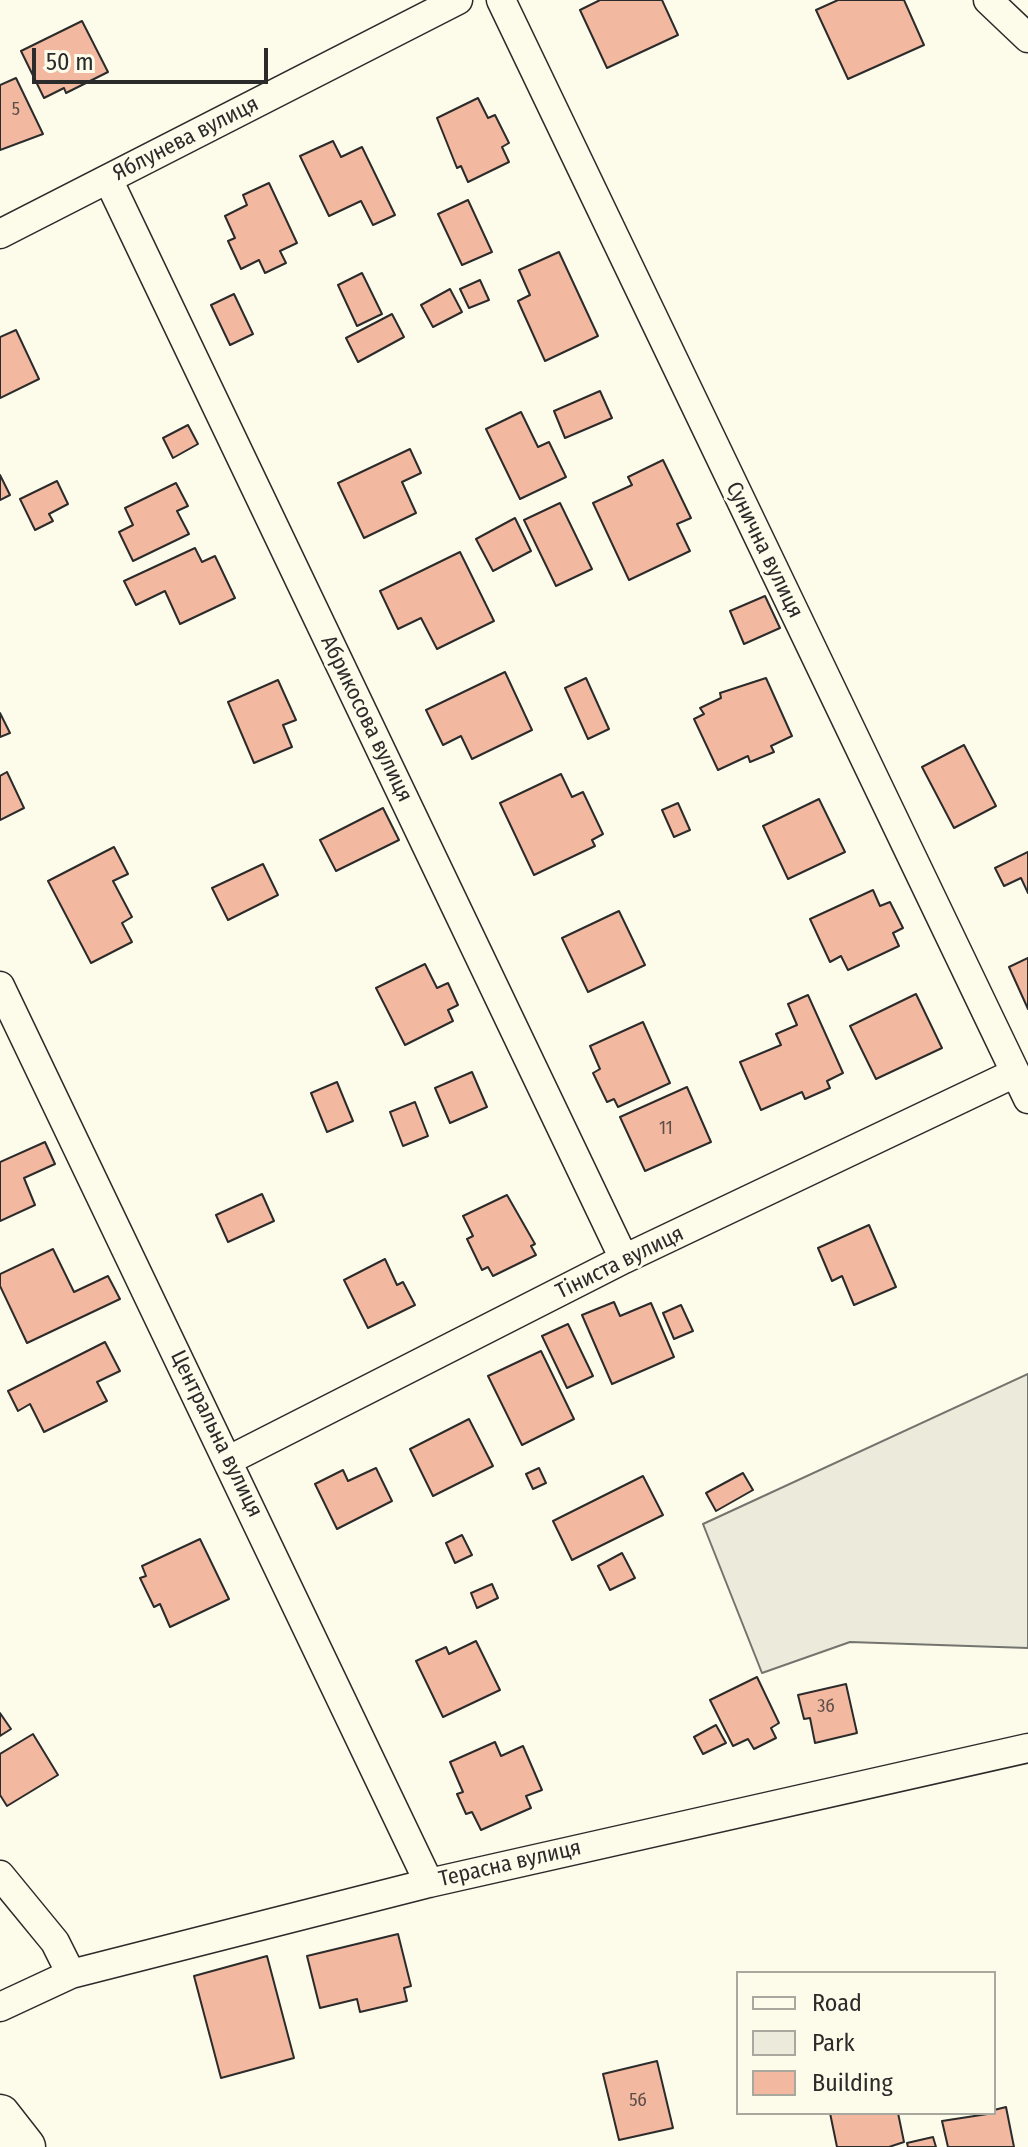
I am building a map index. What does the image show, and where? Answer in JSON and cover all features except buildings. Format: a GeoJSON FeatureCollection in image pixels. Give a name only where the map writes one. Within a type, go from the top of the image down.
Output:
{"type":"FeatureCollection","features":[{"type":"Feature","properties":{"kind":"street","name":"Яблунева вулиця"},"geometry":{"type":"LineString","coordinates":[[0,234],[458,0]]}},
{"type":"Feature","properties":{"kind":"street","name":"Сунична вулиця"},"geometry":{"type":"LineString","coordinates":[[501,0],[1028,1099]]}},
{"type":"Feature","properties":{"kind":"street"},"geometry":{"type":"LineString","coordinates":[[988,0],[1028,38]]}},
{"type":"Feature","properties":{"kind":"street","name":"Абрикосова вулиця"},"geometry":{"type":"LineString","coordinates":[[108,179],[624,1259]]}},
{"type":"Feature","properties":{"kind":"street","name":"Центральна вулиця"},"geometry":{"type":"LineString","coordinates":[[0,986],[429,1883]]}},
{"type":"Feature","properties":{"kind":"street","name":"Тіниста вулиця"},"geometry":{"type":"LineString","coordinates":[[229,1460],[624,1259],[1015,1073]]}},
{"type":"Feature","properties":{"kind":"street","name":"Терасна вулиця"},"geometry":{"type":"LineString","coordinates":[[0,2007],[71,1974],[429,1883],[1028,1748]]}},
{"type":"Feature","properties":{"kind":"street"},"geometry":{"type":"LineString","coordinates":[[0,1875],[55,1942],[71,1974]]}},
{"type":"Feature","properties":{"kind":"street"},"geometry":{"type":"LineString","coordinates":[[0,2115],[25,2147]]}},
{"type":"Feature","properties":{"kind":"green space"},"geometry":{"type":"Polygon","coordinates":[[[1028,1374],[1028,1648],[850,1642],[762,1673],[703,1524],[1028,1374]]]}}]}
